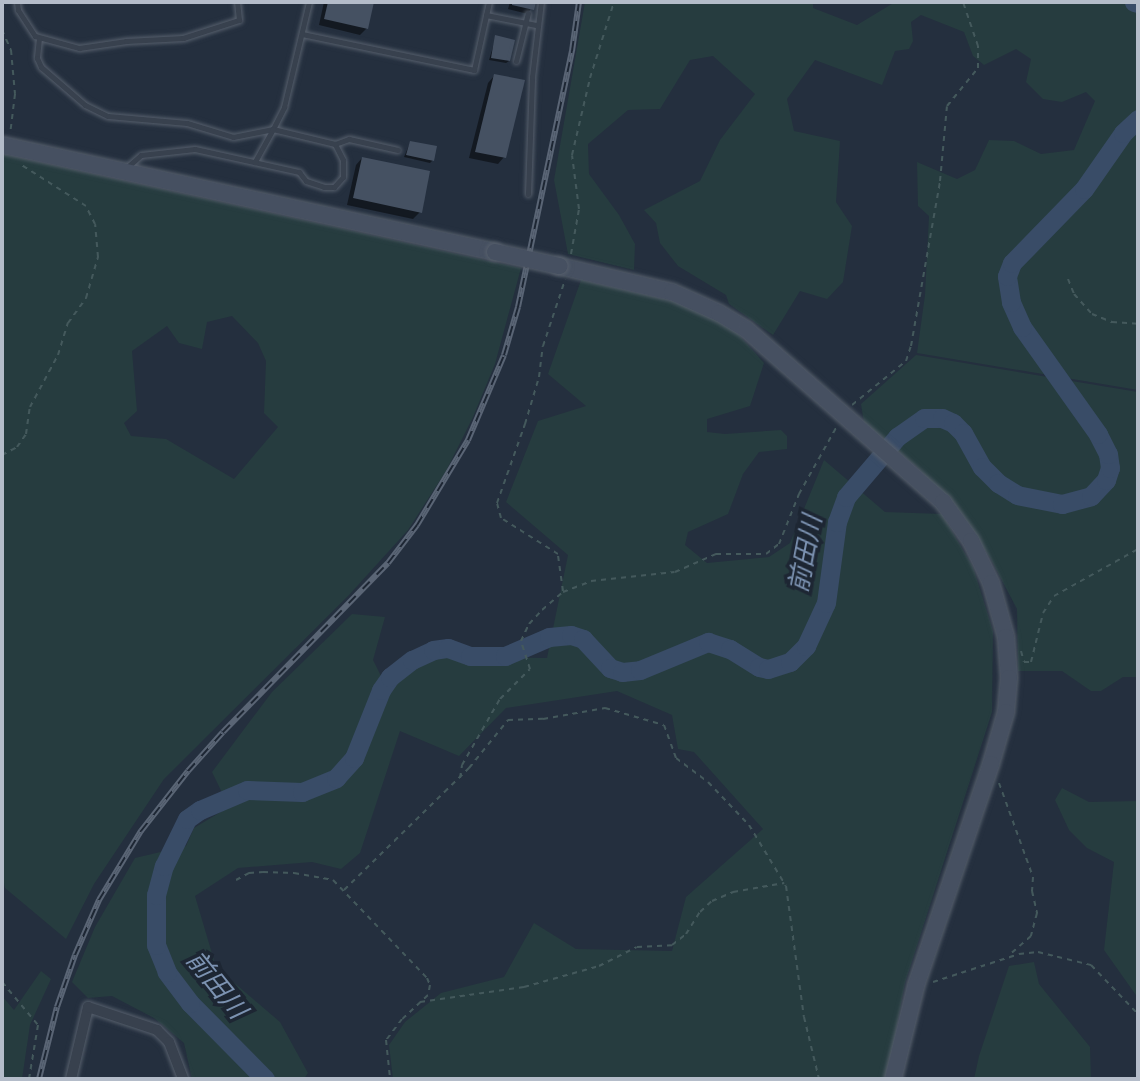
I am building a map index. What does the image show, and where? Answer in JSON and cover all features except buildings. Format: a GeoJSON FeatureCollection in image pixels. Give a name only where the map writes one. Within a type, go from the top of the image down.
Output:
{"type":"FeatureCollection","features":[{"type":"Feature","properties":{"kind":"street"},"geometry":{"type":"LineString","coordinates":[[5,146],[672,292],[719,313],[770,347],[943,502],[971,541],[1001,610],[1009,678],[1006,712],[991,764],[917,984],[893,1079]]}},
{"type":"Feature","properties":{"kind":"street"},"geometry":{"type":"LineString","coordinates":[[71,1079],[88,1007],[125,1017],[157,1030],[169,1042],[183,1079]]}},
{"type":"Feature","properties":{"kind":"lane"},"geometry":{"type":"LineString","coordinates":[[18,2],[18,10],[39,38],[79,48],[126,41],[183,38],[239,20],[237,2]]}},
{"type":"Feature","properties":{"kind":"lane"},"geometry":{"type":"LineString","coordinates":[[255,162],[284,107],[309,2]]}},
{"type":"Feature","properties":{"kind":"lane"},"geometry":{"type":"LineString","coordinates":[[302,34],[474,70],[489,2]]}},
{"type":"Feature","properties":{"kind":"lane"},"geometry":{"type":"LineString","coordinates":[[528,194],[536,25],[541,2]]}},
{"type":"Feature","properties":{"kind":"lane"},"geometry":{"type":"LineString","coordinates":[[516,61],[528,13]]}},
{"type":"Feature","properties":{"kind":"lane"},"geometry":{"type":"LineString","coordinates":[[486,15],[536,25]]}},
{"type":"Feature","properties":{"kind":"lane"},"geometry":{"type":"LineString","coordinates":[[39,38],[37,58],[41,67],[85,105],[108,116],[187,123],[233,137],[273,129],[335,144],[349,139],[398,150]]}},
{"type":"Feature","properties":{"kind":"lane"},"geometry":{"type":"LineString","coordinates":[[124,171],[126,165],[141,155],[175,149],[195,149],[299,172],[313,185],[334,187],[343,177],[344,169],[344,160],[335,144]]}},
{"type":"Feature","properties":{"kind":"path"},"geometry":{"type":"LineString","coordinates":[[563,592],[558,554],[501,518],[497,503],[539,377],[543,346],[579,209],[572,155],[590,78],[614,2]]}},
{"type":"Feature","properties":{"kind":"path"},"geometry":{"type":"LineString","coordinates":[[460,778],[462,765],[500,699],[530,669],[522,641],[529,624],[563,592],[613,576],[676,572],[716,554],[766,554],[779,544],[799,494],[844,413],[878,381],[889,377],[906,361],[911,346],[940,181],[947,106],[978,68],[978,46],[963,2]]}},
{"type":"Feature","properties":{"kind":"path"},"geometry":{"type":"LineString","coordinates":[[2,30],[11,50],[15,94],[5,146],[10,156],[86,205],[94,224],[98,257],[86,298],[68,323],[58,355],[30,407],[26,434],[17,447],[2,455]]}},
{"type":"Feature","properties":{"kind":"path"},"geometry":{"type":"LineString","coordinates":[[1068,279],[1074,294],[1092,314],[1112,322],[1138,324]]}},
{"type":"Feature","properties":{"kind":"path"},"geometry":{"type":"LineString","coordinates":[[1021,650],[1024,662],[1031,662],[1043,613],[1054,596],[1138,549]]}},
{"type":"Feature","properties":{"kind":"path"},"geometry":{"type":"LineString","coordinates":[[344,890],[460,778],[508,720],[543,719],[605,708],[664,725],[676,758],[708,782],[749,825],[785,883],[804,1017],[819,1079]]}},
{"type":"Feature","properties":{"kind":"path"},"geometry":{"type":"LineString","coordinates":[[991,764],[1033,877],[1032,891],[1037,913],[1031,936],[1006,958]]}},
{"type":"Feature","properties":{"kind":"path"},"geometry":{"type":"LineString","coordinates":[[236,880],[254,872],[294,873],[333,880],[426,978],[430,990],[386,1040],[390,1079]]}},
{"type":"Feature","properties":{"kind":"path"},"geometry":{"type":"LineString","coordinates":[[420,1002],[524,987],[600,966],[638,947],[672,945],[686,934],[700,912],[712,901],[733,892],[785,883]]}},
{"type":"Feature","properties":{"kind":"path"},"geometry":{"type":"LineString","coordinates":[[917,984],[943,980],[1006,958],[1038,952],[1091,965],[1138,1014]]}},
{"type":"Feature","properties":{"kind":"path"},"geometry":{"type":"LineString","coordinates":[[2,982],[38,1025],[29,1079]]}},
{"type":"Feature","properties":{"kind":"green space"},"geometry":{"type":"Polygon","coordinates":[[[585,2],[813,2],[813,8],[857,25],[895,2],[1138,2],[1138,390],[917,353],[925,295],[929,216],[918,206],[917,162],[957,179],[975,170],[989,140],[1014,141],[1041,154],[1074,150],[1095,101],[1086,92],[1062,102],[1043,99],[1026,82],[1031,59],[1016,49],[984,65],[973,56],[964,32],[921,15],[911,22],[913,41],[909,49],[895,51],[882,85],[815,60],[787,99],[794,131],[840,141],[836,202],[852,226],[843,282],[827,299],[800,291],[773,335],[729,304],[726,295],[678,266],[660,243],[656,223],[644,210],[700,181],[720,140],[755,94],[713,56],[690,60],[660,109],[628,110],[588,144],[589,174],[619,215],[635,244],[634,270],[568,254],[554,180],[585,2]]]}},
{"type":"Feature","properties":{"kind":"green space"},"geometry":{"type":"Polygon","coordinates":[[[2,154],[521,268],[495,364],[473,417],[446,471],[408,530],[349,595],[164,779],[94,884],[66,939],[5,888],[2,874],[2,154]],[[232,316],[207,322],[202,349],[179,343],[167,326],[132,351],[137,411],[124,423],[131,436],[166,439],[234,479],[278,427],[264,413],[266,361],[258,343],[232,316]]]}},
{"type":"Feature","properties":{"kind":"green space"},"geometry":{"type":"Polygon","coordinates":[[[581,280],[676,302],[732,327],[764,363],[750,406],[707,419],[707,432],[725,434],[781,430],[787,436],[787,449],[759,452],[743,474],[728,514],[688,532],[685,545],[707,563],[769,557],[790,543],[824,460],[885,512],[942,514],[973,567],[993,631],[992,712],[905,983],[887,1079],[393,1079],[389,1045],[405,1022],[441,993],[504,977],[534,923],[576,949],[672,951],[686,897],[763,829],[694,752],[678,749],[672,715],[617,691],[506,708],[459,756],[400,731],[360,853],[341,869],[312,862],[238,868],[195,896],[216,967],[280,1022],[308,1073],[304,1079],[192,1079],[184,1043],[154,1018],[112,996],[88,998],[72,982],[95,927],[135,858],[186,846],[194,828],[229,807],[212,772],[272,692],[352,614],[385,617],[373,660],[381,676],[445,657],[547,658],[568,555],[506,502],[538,421],[586,406],[548,374],[581,280]]]}},
{"type":"Feature","properties":{"kind":"green space"},"geometry":{"type":"Polygon","coordinates":[[[916,355],[1138,392],[1138,677],[1123,677],[1101,691],[1091,691],[1062,671],[1018,671],[1017,609],[989,556],[960,513],[918,468],[864,423],[861,404],[916,355]]]}},
{"type":"Feature","properties":{"kind":"green space"},"geometry":{"type":"Polygon","coordinates":[[[1062,788],[1089,802],[1138,801],[1138,998],[1104,950],[1114,862],[1087,848],[1069,830],[1055,800],[1062,788]]]}},
{"type":"Feature","properties":{"kind":"green space"},"geometry":{"type":"Polygon","coordinates":[[[1034,962],[1039,984],[1090,1047],[1091,1079],[974,1079],[1009,966],[1034,962]]]}},
{"type":"Feature","properties":{"kind":"green space"},"geometry":{"type":"Polygon","coordinates":[[[41,971],[51,979],[30,1025],[22,1079],[2,1079],[2,996],[14,1010],[41,971]]]}},
{"type":"Feature","properties":{"kind":"waterway","name":"前田川"},"geometry":{"type":"LineString","coordinates":[[1134,2],[1138,3]]}},
{"type":"Feature","properties":{"kind":"waterway","name":"前田川"},"geometry":{"type":"LineString","coordinates":[[265,1079],[190,1003],[167,972],[156,945],[156,895],[164,866],[187,819],[200,810],[247,790],[302,792],[336,778],[354,758],[381,690],[390,677],[412,660],[433,650],[448,648],[470,656],[505,656],[549,637],[571,635],[583,639],[610,668],[622,672],[640,670],[708,642],[730,649],[759,667],[768,669],[790,662],[806,646],[826,603],[837,522],[846,497],[897,437],[924,418],[942,418],[953,423],[963,433],[982,467],[998,483],[1017,495],[1062,504],[1091,496],[1106,480],[1110,468],[1108,454],[1098,434],[1022,327],[1011,302],[1007,276],[1012,263],[1084,189],[1123,133],[1138,119]]}},
{"type":"Feature","properties":{"kind":"railway"},"geometry":{"type":"LineString","coordinates":[[39,1079],[57,1007],[75,955],[99,900],[141,831],[223,732],[388,563],[417,525],[468,440],[504,355],[518,307],[572,51],[579,2]]}}]}
